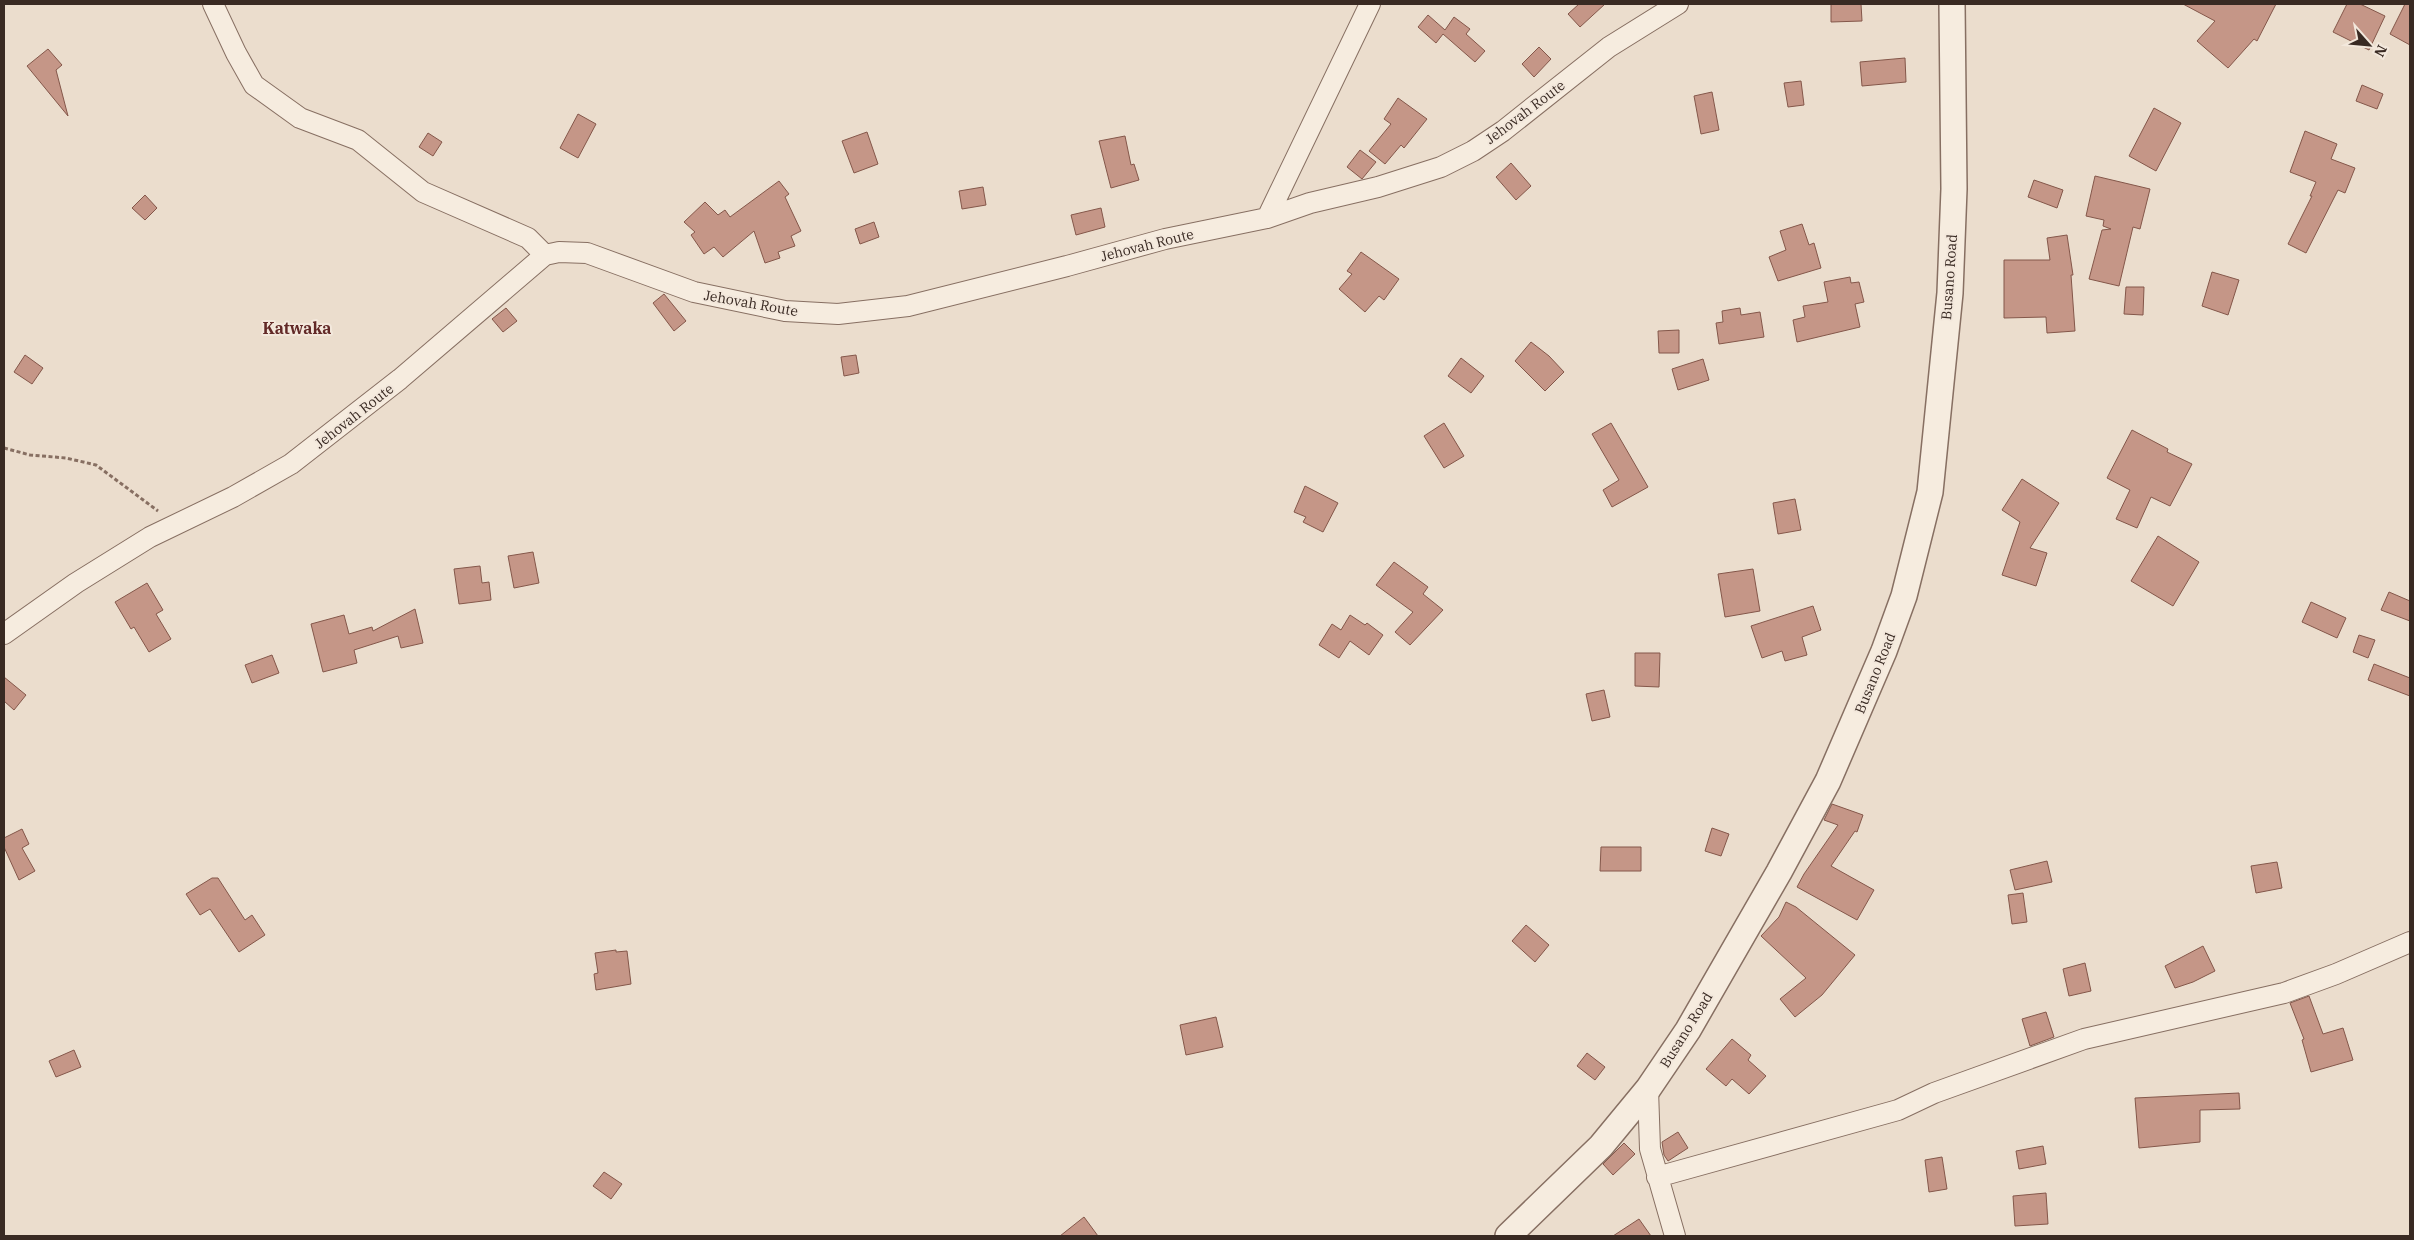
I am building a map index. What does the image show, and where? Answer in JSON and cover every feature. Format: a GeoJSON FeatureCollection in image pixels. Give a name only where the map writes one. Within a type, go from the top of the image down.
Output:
{"type":"FeatureCollection","features":[{"type":"Feature","properties":{"kind":"street"},"geometry":{"type":"LineString","coordinates":[[213,4],[236,53],[254,85],[300,118],[358,140],[423,192],[528,238],[545,255]]}},
{"type":"Feature","properties":{"kind":"street"},"geometry":{"type":"LineString","coordinates":[[1267,218],[1370,4]]}},
{"type":"Feature","properties":{"kind":"street","name":"Jehovah Route"},"geometry":{"type":"LineString","coordinates":[[4,634],[76,583],[150,537],[263,481],[291,464],[400,380],[484,304],[545,255],[559,252],[587,253],[632,271],[702,294],[785,312],[838,314],[908,306],[1165,239],[1267,218],[1310,203],[1378,187],[1441,167],[1473,151],[1504,131],[1609,47],[1678,4]]}},
{"type":"Feature","properties":{"kind":"street","name":"Busano Road"},"geometry":{"type":"LineString","coordinates":[[1508,1236],[1601,1146],[1648,1089],[1688,1030],[1779,872],[1828,780],[1866,698],[1904,596],[1930,492],[1950,293],[1954,189],[1952,4]]}},
{"type":"Feature","properties":{"kind":"street"},"geometry":{"type":"LineString","coordinates":[[1657,1177],[1898,1110],[1934,1092],[2084,1039],[2284,993],[2336,974],[2410,942]]}},
{"type":"Feature","properties":{"kind":"street"},"geometry":{"type":"LineString","coordinates":[[1648,1089],[1650,1149],[1675,1236]]}},
{"type":"Feature","properties":{"kind":"path"},"geometry":{"type":"LineString","coordinates":[[4,448],[96,465],[139,499],[178,523]]}},
{"type":"Feature","properties":{"kind":"building"},"geometry":{"type":"Polygon","coordinates":[[[1579,4],[1605,4],[1580,27],[1568,14],[1579,4]]]}},
{"type":"Feature","properties":{"kind":"building"},"geometry":{"type":"Polygon","coordinates":[[[1831,4],[1861,4],[1862,21],[1831,22],[1831,4]]]}},
{"type":"Feature","properties":{"kind":"building"},"geometry":{"type":"Polygon","coordinates":[[[2183,4],[2276,4],[2257,41],[2254,39],[2228,68],[2197,41],[2215,21],[2183,4]]]}},
{"type":"Feature","properties":{"kind":"building"},"geometry":{"type":"Polygon","coordinates":[[[2347,4],[2360,4],[2385,16],[2369,50],[2333,32],[2347,4]]]}},
{"type":"Feature","properties":{"kind":"building"},"geometry":{"type":"Polygon","coordinates":[[[2405,4],[2410,4],[2410,45],[2390,34],[2405,4]]]}},
{"type":"Feature","properties":{"kind":"building"},"geometry":{"type":"Polygon","coordinates":[[[1428,15],[1445,30],[1454,17],[1470,29],[1466,34],[1485,51],[1475,62],[1443,34],[1436,43],[1418,27],[1428,15]]]}},
{"type":"Feature","properties":{"kind":"building"},"geometry":{"type":"Polygon","coordinates":[[[1539,47],[1551,59],[1534,77],[1522,64],[1539,47]]]}},
{"type":"Feature","properties":{"kind":"building"},"geometry":{"type":"Polygon","coordinates":[[[48,49],[62,65],[56,70],[68,116],[27,66],[48,49]]]}},
{"type":"Feature","properties":{"kind":"building"},"geometry":{"type":"Polygon","coordinates":[[[1905,58],[1906,82],[1862,86],[1860,62],[1905,58]]]}},
{"type":"Feature","properties":{"kind":"building"},"geometry":{"type":"Polygon","coordinates":[[[1801,81],[1804,105],[1788,107],[1784,83],[1801,81]]]}},
{"type":"Feature","properties":{"kind":"building"},"geometry":{"type":"Polygon","coordinates":[[[2362,85],[2383,94],[2377,109],[2356,101],[2362,85]]]}},
{"type":"Feature","properties":{"kind":"building"},"geometry":{"type":"Polygon","coordinates":[[[1712,92],[1719,130],[1701,134],[1694,96],[1712,92]]]}},
{"type":"Feature","properties":{"kind":"building"},"geometry":{"type":"Polygon","coordinates":[[[1398,98],[1427,119],[1404,148],[1401,145],[1385,164],[1369,151],[1391,124],[1384,119],[1398,98]]]}},
{"type":"Feature","properties":{"kind":"building"},"geometry":{"type":"Polygon","coordinates":[[[2154,108],[2181,123],[2156,171],[2129,156],[2154,108]]]}},
{"type":"Feature","properties":{"kind":"building"},"geometry":{"type":"Polygon","coordinates":[[[578,114],[596,124],[578,158],[560,148],[578,114]]]}},
{"type":"Feature","properties":{"kind":"building"},"geometry":{"type":"Polygon","coordinates":[[[2305,131],[2337,144],[2331,159],[2355,168],[2345,193],[2338,190],[2306,253],[2288,244],[2312,196],[2310,196],[2316,182],[2290,172],[2305,131]]]}},
{"type":"Feature","properties":{"kind":"building"},"geometry":{"type":"Polygon","coordinates":[[[867,132],[878,164],[854,173],[842,141],[867,132]]]}},
{"type":"Feature","properties":{"kind":"building"},"geometry":{"type":"Polygon","coordinates":[[[428,133],[442,142],[433,156],[419,147],[428,133]]]}},
{"type":"Feature","properties":{"kind":"building"},"geometry":{"type":"Polygon","coordinates":[[[1125,136],[1131,165],[1134,164],[1139,180],[1111,188],[1099,141],[1125,136]]]}},
{"type":"Feature","properties":{"kind":"building"},"geometry":{"type":"Polygon","coordinates":[[[1360,150],[1376,162],[1362,179],[1347,167],[1360,150]]]}},
{"type":"Feature","properties":{"kind":"building"},"geometry":{"type":"Polygon","coordinates":[[[1511,163],[1531,186],[1516,200],[1496,177],[1511,163]]]}},
{"type":"Feature","properties":{"kind":"building"},"geometry":{"type":"Polygon","coordinates":[[[2095,176],[2150,189],[2140,229],[2133,227],[2119,286],[2089,279],[2102,230],[2111,229],[2103,226],[2104,220],[2086,216],[2095,176]]]}},
{"type":"Feature","properties":{"kind":"building"},"geometry":{"type":"Polygon","coordinates":[[[2034,180],[2063,190],[2057,208],[2028,197],[2034,180]]]}},
{"type":"Feature","properties":{"kind":"building"},"geometry":{"type":"Polygon","coordinates":[[[779,181],[789,194],[785,197],[801,231],[791,236],[795,246],[778,252],[780,258],[765,263],[754,231],[723,257],[714,247],[704,254],[691,235],[695,232],[684,222],[705,202],[718,215],[725,210],[730,217],[779,181]]]}},
{"type":"Feature","properties":{"kind":"building"},"geometry":{"type":"Polygon","coordinates":[[[983,187],[986,205],[962,209],[959,191],[983,187]]]}},
{"type":"Feature","properties":{"kind":"building"},"geometry":{"type":"Polygon","coordinates":[[[145,195],[157,208],[145,220],[132,208],[145,195]]]}},
{"type":"Feature","properties":{"kind":"building"},"geometry":{"type":"Polygon","coordinates":[[[1101,208],[1105,227],[1076,235],[1071,215],[1101,208]]]}},
{"type":"Feature","properties":{"kind":"building"},"geometry":{"type":"Polygon","coordinates":[[[874,222],[879,237],[860,244],[855,229],[874,222]]]}},
{"type":"Feature","properties":{"kind":"building"},"geometry":{"type":"Polygon","coordinates":[[[1802,224],[1809,245],[1814,243],[1821,268],[1778,281],[1769,257],[1786,250],[1780,231],[1802,224]]]}},
{"type":"Feature","properties":{"kind":"building"},"geometry":{"type":"Polygon","coordinates":[[[2067,235],[2073,275],[2071,275],[2075,331],[2047,333],[2046,317],[2004,318],[2004,260],[2050,260],[2047,238],[2067,235]]]}},
{"type":"Feature","properties":{"kind":"building"},"geometry":{"type":"Polygon","coordinates":[[[1361,252],[1399,279],[1384,300],[1379,296],[1365,312],[1339,289],[1352,274],[1347,271],[1361,252]]]}},
{"type":"Feature","properties":{"kind":"building"},"geometry":{"type":"Polygon","coordinates":[[[2212,272],[2239,280],[2228,315],[2202,306],[2212,272]]]}},
{"type":"Feature","properties":{"kind":"building"},"geometry":{"type":"Polygon","coordinates":[[[1850,277],[1851,283],[1859,282],[1864,302],[1855,304],[1860,327],[1797,342],[1793,320],[1805,317],[1803,306],[1828,302],[1824,282],[1850,277]]]}},
{"type":"Feature","properties":{"kind":"building"},"geometry":{"type":"Polygon","coordinates":[[[2126,287],[2144,287],[2143,315],[2124,314],[2126,287]]]}},
{"type":"Feature","properties":{"kind":"building"},"geometry":{"type":"Polygon","coordinates":[[[664,294],[686,321],[674,331],[653,303],[664,294]]]}},
{"type":"Feature","properties":{"kind":"building"},"geometry":{"type":"Polygon","coordinates":[[[506,308],[517,321],[503,332],[492,319],[506,308]]]}},
{"type":"Feature","properties":{"kind":"building"},"geometry":{"type":"Polygon","coordinates":[[[1740,308],[1741,315],[1760,312],[1764,337],[1719,344],[1716,323],[1723,322],[1722,311],[1740,308]]]}},
{"type":"Feature","properties":{"kind":"building"},"geometry":{"type":"Polygon","coordinates":[[[1679,330],[1679,353],[1659,353],[1658,331],[1679,330]]]}},
{"type":"Feature","properties":{"kind":"building"},"geometry":{"type":"Polygon","coordinates":[[[1531,342],[1549,356],[1564,372],[1545,391],[1515,361],[1531,342]]]}},
{"type":"Feature","properties":{"kind":"building"},"geometry":{"type":"Polygon","coordinates":[[[25,355],[43,368],[32,384],[14,372],[25,355]]]}},
{"type":"Feature","properties":{"kind":"building"},"geometry":{"type":"Polygon","coordinates":[[[856,355],[859,373],[844,376],[841,357],[856,355]]]}},
{"type":"Feature","properties":{"kind":"building"},"geometry":{"type":"Polygon","coordinates":[[[1461,358],[1484,376],[1471,393],[1448,376],[1461,358]]]}},
{"type":"Feature","properties":{"kind":"building"},"geometry":{"type":"Polygon","coordinates":[[[1703,359],[1709,380],[1678,390],[1672,369],[1703,359]]]}},
{"type":"Feature","properties":{"kind":"building"},"geometry":{"type":"Polygon","coordinates":[[[1444,423],[1464,456],[1444,468],[1424,436],[1444,423]]]}},
{"type":"Feature","properties":{"kind":"building"},"geometry":{"type":"Polygon","coordinates":[[[1611,423],[1648,487],[1612,507],[1603,490],[1619,480],[1592,434],[1611,423]]]}},
{"type":"Feature","properties":{"kind":"building"},"geometry":{"type":"Polygon","coordinates":[[[2132,430],[2168,449],[2167,452],[2192,464],[2170,506],[2151,497],[2137,528],[2116,519],[2130,490],[2107,478],[2132,430]]]}},
{"type":"Feature","properties":{"kind":"building"},"geometry":{"type":"Polygon","coordinates":[[[2022,479],[2059,503],[2030,548],[2047,553],[2036,586],[2002,575],[2020,522],[2002,510],[2022,479]]]}},
{"type":"Feature","properties":{"kind":"building"},"geometry":{"type":"Polygon","coordinates":[[[1305,486],[1338,503],[1323,532],[1303,522],[1306,517],[1294,512],[1305,486]]]}},
{"type":"Feature","properties":{"kind":"building"},"geometry":{"type":"Polygon","coordinates":[[[1795,499],[1801,530],[1778,534],[1773,503],[1795,499]]]}},
{"type":"Feature","properties":{"kind":"building"},"geometry":{"type":"Polygon","coordinates":[[[2158,536],[2199,562],[2173,606],[2131,581],[2158,536]]]}},
{"type":"Feature","properties":{"kind":"building"},"geometry":{"type":"Polygon","coordinates":[[[533,552],[539,583],[514,588],[508,556],[533,552]]]}},
{"type":"Feature","properties":{"kind":"building"},"geometry":{"type":"Polygon","coordinates":[[[1394,562],[1428,587],[1423,594],[1443,610],[1410,645],[1395,632],[1413,612],[1376,585],[1394,562]]]}},
{"type":"Feature","properties":{"kind":"building"},"geometry":{"type":"Polygon","coordinates":[[[480,566],[482,583],[489,582],[491,600],[459,604],[454,569],[480,566]]]}},
{"type":"Feature","properties":{"kind":"building"},"geometry":{"type":"Polygon","coordinates":[[[1753,569],[1760,611],[1725,617],[1718,574],[1753,569]]]}},
{"type":"Feature","properties":{"kind":"building"},"geometry":{"type":"Polygon","coordinates":[[[147,583],[163,610],[156,614],[171,639],[149,652],[134,627],[131,629],[115,602],[147,583]]]}},
{"type":"Feature","properties":{"kind":"building"},"geometry":{"type":"Polygon","coordinates":[[[2389,592],[2410,601],[2410,621],[2381,610],[2389,592]]]}},
{"type":"Feature","properties":{"kind":"building"},"geometry":{"type":"Polygon","coordinates":[[[2311,602],[2346,618],[2337,638],[2302,622],[2311,602]]]}},
{"type":"Feature","properties":{"kind":"building"},"geometry":{"type":"Polygon","coordinates":[[[1813,606],[1821,630],[1802,637],[1807,655],[1785,661],[1782,651],[1762,658],[1751,626],[1813,606]]]}},
{"type":"Feature","properties":{"kind":"building"},"geometry":{"type":"Polygon","coordinates":[[[415,609],[423,643],[401,648],[398,636],[354,650],[357,663],[323,672],[311,624],[344,615],[349,634],[372,627],[373,631],[415,609]]]}},
{"type":"Feature","properties":{"kind":"building"},"geometry":{"type":"Polygon","coordinates":[[[1350,615],[1365,625],[1367,623],[1383,635],[1369,655],[1350,641],[1339,658],[1319,645],[1332,624],[1341,630],[1350,615]]]}},
{"type":"Feature","properties":{"kind":"building"},"geometry":{"type":"Polygon","coordinates":[[[2359,635],[2375,640],[2368,658],[2353,652],[2359,635]]]}},
{"type":"Feature","properties":{"kind":"building"},"geometry":{"type":"Polygon","coordinates":[[[1635,653],[1660,653],[1659,687],[1635,686],[1635,653]]]}},
{"type":"Feature","properties":{"kind":"building"},"geometry":{"type":"Polygon","coordinates":[[[272,655],[279,673],[252,683],[245,665],[272,655]]]}},
{"type":"Feature","properties":{"kind":"building"},"geometry":{"type":"Polygon","coordinates":[[[2374,664],[2410,678],[2410,696],[2368,680],[2374,664]]]}},
{"type":"Feature","properties":{"kind":"building"},"geometry":{"type":"Polygon","coordinates":[[[4,677],[26,695],[14,710],[4,701],[4,677]]]}},
{"type":"Feature","properties":{"kind":"building"},"geometry":{"type":"Polygon","coordinates":[[[1604,690],[1610,717],[1592,721],[1586,694],[1604,690]]]}},
{"type":"Feature","properties":{"kind":"building"},"geometry":{"type":"Polygon","coordinates":[[[1832,804],[1863,815],[1857,832],[1855,831],[1831,866],[1874,890],[1857,920],[1797,887],[1838,825],[1824,820],[1832,804]]]}},
{"type":"Feature","properties":{"kind":"building"},"geometry":{"type":"Polygon","coordinates":[[[1712,828],[1729,834],[1721,856],[1705,851],[1712,828]]]}},
{"type":"Feature","properties":{"kind":"building"},"geometry":{"type":"Polygon","coordinates":[[[22,829],[29,844],[22,848],[35,871],[19,880],[4,847],[4,838],[22,829]]]}},
{"type":"Feature","properties":{"kind":"building"},"geometry":{"type":"Polygon","coordinates":[[[1601,847],[1641,847],[1641,871],[1600,871],[1601,847]]]}},
{"type":"Feature","properties":{"kind":"building"},"geometry":{"type":"Polygon","coordinates":[[[2047,861],[2052,882],[2015,890],[2010,870],[2047,861]]]}},
{"type":"Feature","properties":{"kind":"building"},"geometry":{"type":"Polygon","coordinates":[[[2277,862],[2282,888],[2256,893],[2251,866],[2277,862]]]}},
{"type":"Feature","properties":{"kind":"building"},"geometry":{"type":"Polygon","coordinates":[[[212,878],[218,878],[245,920],[252,915],[265,935],[239,952],[210,909],[200,915],[186,894],[212,878]]]}},
{"type":"Feature","properties":{"kind":"building"},"geometry":{"type":"Polygon","coordinates":[[[2023,893],[2027,922],[2012,924],[2008,895],[2023,893]]]}},
{"type":"Feature","properties":{"kind":"building"},"geometry":{"type":"Polygon","coordinates":[[[1786,902],[1796,907],[1855,955],[1822,995],[1795,1017],[1780,999],[1806,978],[1761,936],[1779,917],[1786,902]]]}},
{"type":"Feature","properties":{"kind":"building"},"geometry":{"type":"Polygon","coordinates":[[[1526,925],[1549,945],[1535,962],[1512,941],[1526,925]]]}},
{"type":"Feature","properties":{"kind":"building"},"geometry":{"type":"Polygon","coordinates":[[[2203,946],[2215,971],[2193,982],[2175,988],[2165,966],[2203,946]]]}},
{"type":"Feature","properties":{"kind":"building"},"geometry":{"type":"Polygon","coordinates":[[[616,950],[616,952],[627,951],[631,984],[596,990],[594,974],[598,973],[595,953],[616,950]]]}},
{"type":"Feature","properties":{"kind":"building"},"geometry":{"type":"Polygon","coordinates":[[[2085,963],[2091,991],[2069,996],[2063,969],[2085,963]]]}},
{"type":"Feature","properties":{"kind":"building"},"geometry":{"type":"Polygon","coordinates":[[[2309,996],[2323,1034],[2343,1028],[2353,1060],[2311,1072],[2302,1040],[2304,1039],[2290,1003],[2309,996]]]}},
{"type":"Feature","properties":{"kind":"building"},"geometry":{"type":"Polygon","coordinates":[[[2046,1012],[2054,1037],[2030,1046],[2022,1019],[2046,1012]]]}},
{"type":"Feature","properties":{"kind":"building"},"geometry":{"type":"Polygon","coordinates":[[[1216,1017],[1223,1047],[1186,1055],[1180,1025],[1216,1017]]]}},
{"type":"Feature","properties":{"kind":"building"},"geometry":{"type":"Polygon","coordinates":[[[1732,1039],[1751,1055],[1748,1060],[1766,1076],[1749,1094],[1732,1079],[1726,1086],[1706,1069],[1732,1039]]]}},
{"type":"Feature","properties":{"kind":"building"},"geometry":{"type":"Polygon","coordinates":[[[74,1050],[81,1067],[56,1077],[49,1061],[74,1050]]]}},
{"type":"Feature","properties":{"kind":"building"},"geometry":{"type":"Polygon","coordinates":[[[1587,1053],[1605,1067],[1595,1080],[1577,1066],[1587,1053]]]}},
{"type":"Feature","properties":{"kind":"building"},"geometry":{"type":"Polygon","coordinates":[[[2239,1093],[2240,1109],[2200,1110],[2200,1142],[2139,1148],[2135,1098],[2239,1093]]]}},
{"type":"Feature","properties":{"kind":"building"},"geometry":{"type":"Polygon","coordinates":[[[1678,1132],[1688,1148],[1668,1161],[1664,1155],[1662,1142],[1678,1132]]]}},
{"type":"Feature","properties":{"kind":"building"},"geometry":{"type":"Polygon","coordinates":[[[1624,1143],[1635,1154],[1613,1175],[1603,1164],[1624,1143]]]}},
{"type":"Feature","properties":{"kind":"building"},"geometry":{"type":"Polygon","coordinates":[[[2043,1146],[2046,1164],[2019,1169],[2016,1151],[2043,1146]]]}},
{"type":"Feature","properties":{"kind":"building"},"geometry":{"type":"Polygon","coordinates":[[[1942,1157],[1947,1189],[1929,1192],[1925,1160],[1942,1157]]]}},
{"type":"Feature","properties":{"kind":"building"},"geometry":{"type":"Polygon","coordinates":[[[604,1172],[622,1184],[611,1199],[593,1186],[604,1172]]]}},
{"type":"Feature","properties":{"kind":"building"},"geometry":{"type":"Polygon","coordinates":[[[2046,1193],[2048,1224],[2015,1226],[2013,1196],[2046,1193]]]}},
{"type":"Feature","properties":{"kind":"building"},"geometry":{"type":"Polygon","coordinates":[[[1084,1217],[1098,1236],[1060,1236],[1084,1217]]]}},
{"type":"Feature","properties":{"kind":"building"},"geometry":{"type":"Polygon","coordinates":[[[1639,1219],[1651,1236],[1613,1236],[1639,1219]]]}},
{"type":"Feature","properties":{"kind":"district","name":"Katwaka"},"geometry":{"type":"Point","coordinates":[297,328]}}]}
